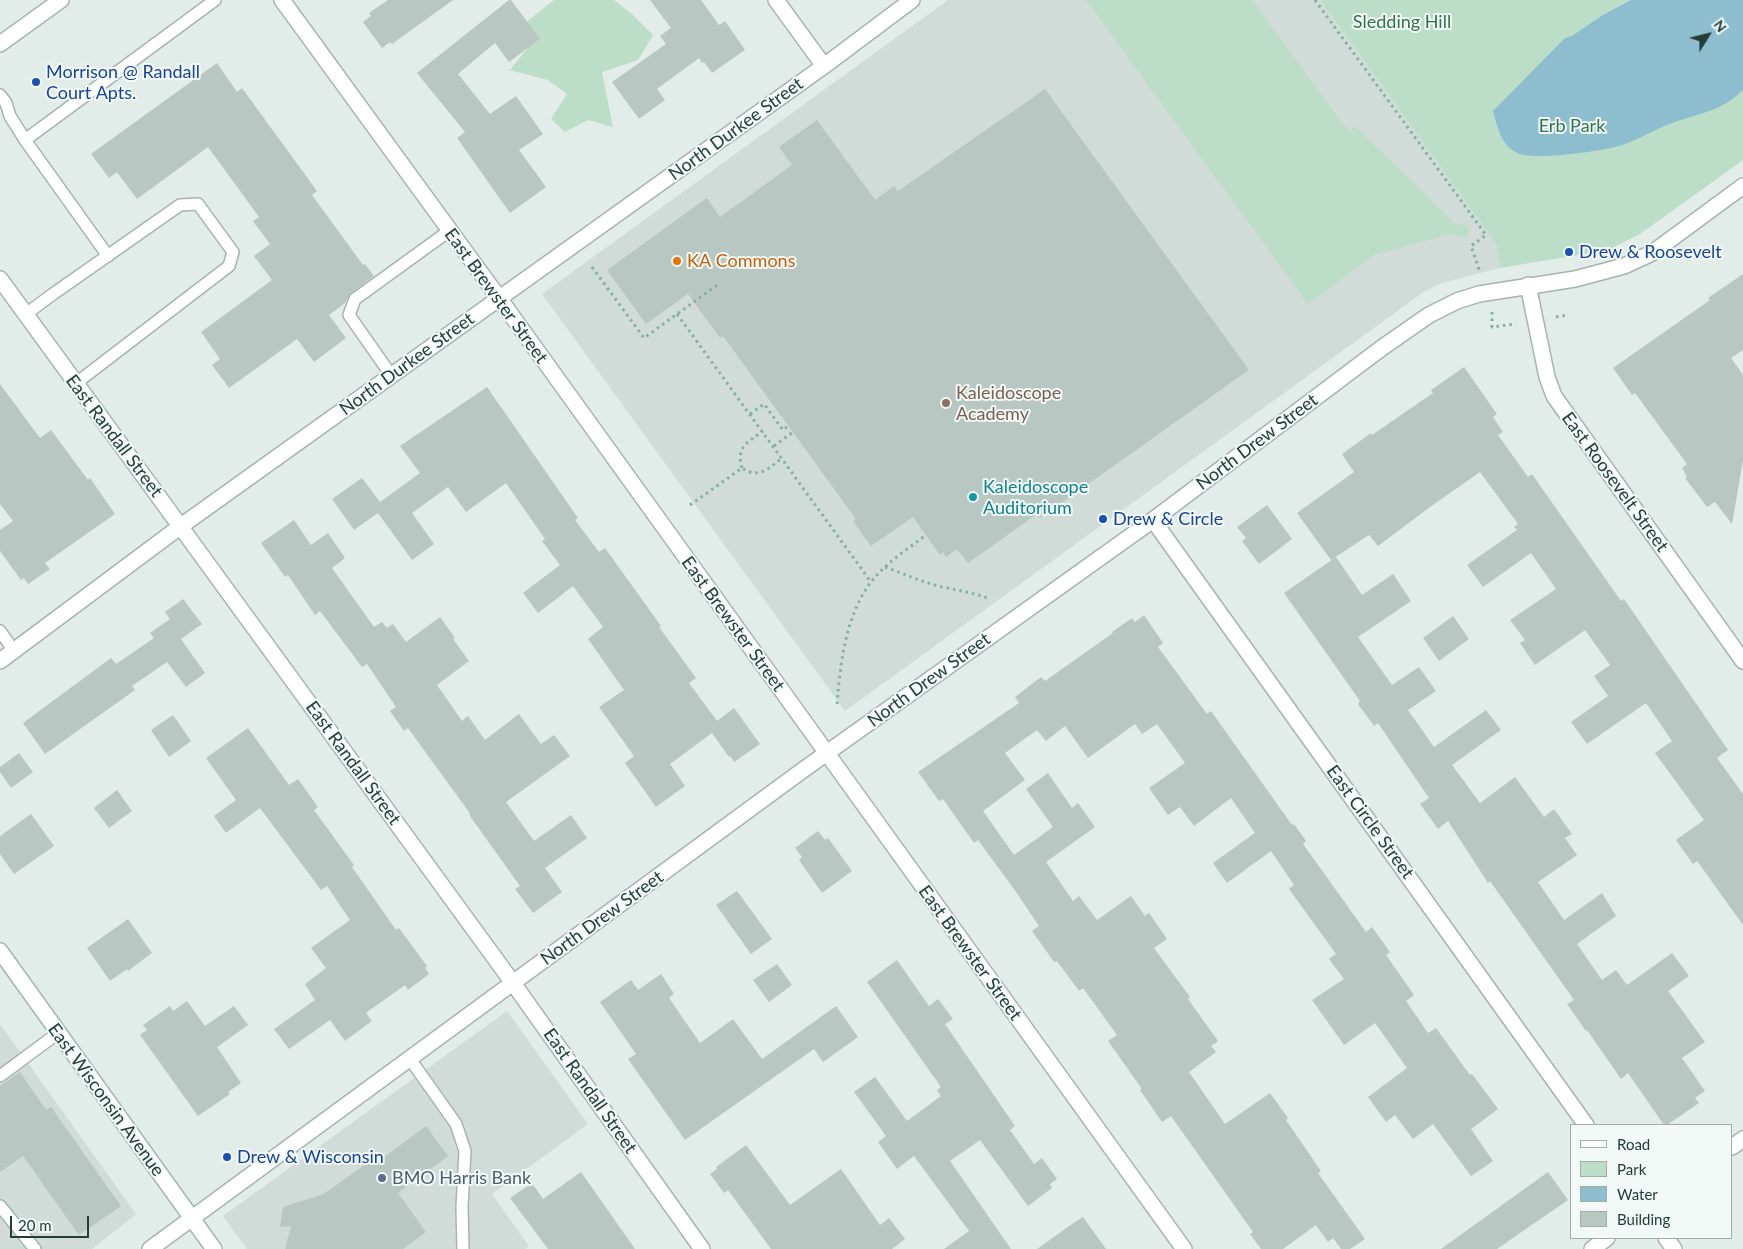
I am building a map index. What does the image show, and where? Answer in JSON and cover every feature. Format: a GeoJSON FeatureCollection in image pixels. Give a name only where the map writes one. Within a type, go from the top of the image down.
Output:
{"type":"FeatureCollection","features":[{"type":"Feature","properties":{"kind":"street"},"geometry":{"type":"LineString","coordinates":[[0,44],[61,0]]}},
{"type":"Feature","properties":{"kind":"street","name":"East Brewster Street"},"geometry":{"type":"LineString","coordinates":[[282,0],[1184,1249]]}},
{"type":"Feature","properties":{"kind":"street"},"geometry":{"type":"LineString","coordinates":[[776,0],[824,66]]}},
{"type":"Feature","properties":{"kind":"street","name":"North Durkee Street"},"geometry":{"type":"LineString","coordinates":[[0,661],[181,526],[824,66],[912,0]]}},
{"type":"Feature","properties":{"kind":"street","name":"North Drew Street"},"geometry":{"type":"LineString","coordinates":[[150,1249],[826,753],[1153,520],[1383,347],[1429,315],[1456,301],[1486,293],[1584,277],[1624,266],[1652,253],[1743,186]]}},
{"type":"Feature","properties":{"kind":"street","name":"East Randall Street"},"geometry":{"type":"LineString","coordinates":[[0,279],[513,983],[702,1249]]}},
{"type":"Feature","properties":{"kind":"street","name":"East Roosevelt Street"},"geometry":{"type":"LineString","coordinates":[[1528,286],[1554,396],[1743,661]]}},
{"type":"Feature","properties":{"kind":"street","name":"East Circle Street"},"geometry":{"type":"LineString","coordinates":[[1153,520],[1585,1124]]}},
{"type":"Feature","properties":{"kind":"street","name":"East Wisconsin Avenue"},"geometry":{"type":"LineString","coordinates":[[0,950],[214,1249]]}},
{"type":"Feature","properties":{"kind":"street"},"geometry":{"type":"LineString","coordinates":[[1733,1147],[1743,1139]]}},
{"type":"Feature","properties":{"kind":"street"},"geometry":{"type":"LineString","coordinates":[[1592,1249],[1606,1239]]}},
{"type":"Feature","properties":{"kind":"lane"},"geometry":{"type":"LineString","coordinates":[[25,140],[215,0]]}},
{"type":"Feature","properties":{"kind":"lane"},"geometry":{"type":"LineString","coordinates":[[0,96],[6,103],[10,116],[25,140],[108,256]]}},
{"type":"Feature","properties":{"kind":"lane"},"geometry":{"type":"LineString","coordinates":[[26,314],[180,205],[198,204],[233,252],[229,266],[75,384]]}},
{"type":"Feature","properties":{"kind":"lane"},"geometry":{"type":"LineString","coordinates":[[391,375],[349,315],[355,299],[449,231]]}},
{"type":"Feature","properties":{"kind":"lane"},"geometry":{"type":"LineString","coordinates":[[0,631],[14,651]]}},
{"type":"Feature","properties":{"kind":"lane"},"geometry":{"type":"LineString","coordinates":[[0,1076],[58,1033]]}},
{"type":"Feature","properties":{"kind":"lane"},"geometry":{"type":"LineString","coordinates":[[410,1059],[456,1124],[465,1151],[462,1207],[463,1249]]}},
{"type":"Feature","properties":{"kind":"lane"},"geometry":{"type":"LineString","coordinates":[[0,1206],[35,1249]]}},
{"type":"Feature","properties":{"kind":"path"},"geometry":{"type":"LineString","coordinates":[[1315,0],[1486,235],[1471,246]]}},
{"type":"Feature","properties":{"kind":"path"},"geometry":{"type":"LineString","coordinates":[[592,267],[644,338],[720,283]]}},
{"type":"Feature","properties":{"kind":"path"},"geometry":{"type":"LineString","coordinates":[[677,314],[871,582]]}},
{"type":"Feature","properties":{"kind":"path"},"geometry":{"type":"LineString","coordinates":[[750,414],[764,404],[783,430],[788,426]]}},
{"type":"Feature","properties":{"kind":"path"},"geometry":{"type":"LineString","coordinates":[[763,431],[741,448],[742,468],[748,472],[758,473],[782,458]]}},
{"type":"Feature","properties":{"kind":"path"},"geometry":{"type":"LineString","coordinates":[[774,446],[793,432]]}},
{"type":"Feature","properties":{"kind":"path"},"geometry":{"type":"LineString","coordinates":[[690,505],[742,468]]}},
{"type":"Feature","properties":{"kind":"path"},"geometry":{"type":"LineString","coordinates":[[837,704],[844,646],[862,597],[871,582],[885,566],[926,535]]}},
{"type":"Feature","properties":{"kind":"path"},"geometry":{"type":"LineString","coordinates":[[885,566],[922,581],[964,590],[988,598]]}},
{"type":"Feature","properties":{"kind":"shaded area","name":"Kaleidoscope Academy"},"geometry":{"type":"Polygon","coordinates":[[[948,0],[1320,0],[1496,244],[1500,268],[1442,283],[1425,291],[845,711],[542,294],[948,0]]]}},
{"type":"Feature","properties":{"kind":"shaded area"},"geometry":{"type":"Polygon","coordinates":[[[507,1011],[588,1124],[492,1194],[529,1246],[525,1249],[247,1249],[223,1216],[507,1011]]]}},
{"type":"Feature","properties":{"kind":"shaded area"},"geometry":{"type":"Polygon","coordinates":[[[0,1024],[136,1214],[92,1249],[0,1249],[0,1024]]]}},
{"type":"Feature","properties":{"kind":"green space"},"geometry":{"type":"Polygon","coordinates":[[[554,0],[614,0],[632,14],[653,35],[638,60],[602,72],[613,127],[588,120],[565,132],[551,119],[567,94],[548,80],[510,70],[526,50],[525,23],[554,0]]]}},
{"type":"Feature","properties":{"kind":"green space"},"geometry":{"type":"Polygon","coordinates":[[[1086,0],[1252,0],[1349,132],[1355,126],[1457,225],[1469,226],[1467,238],[1455,236],[1455,233],[1374,255],[1308,304],[1086,0]]]}},
{"type":"Feature","properties":{"kind":"green space","name":"Erb Park"},"geometry":{"type":"Polygon","coordinates":[[[1320,0],[1743,0],[1743,160],[1640,234],[1608,250],[1500,268],[1496,244],[1320,0]]]}},
{"type":"Feature","properties":{"kind":"water"},"geometry":{"type":"Polygon","coordinates":[[[1631,0],[1743,0],[1743,90],[1718,107],[1668,124],[1629,143],[1585,152],[1552,156],[1525,155],[1512,150],[1500,135],[1493,111],[1565,38],[1572,36],[1603,15],[1631,0]]]}},
{"type":"Feature","properties":{"kind":"building"},"geometry":{"type":"Polygon","coordinates":[[[388,0],[453,0],[392,44],[390,42],[382,48],[363,22],[371,16],[369,13],[388,0]]]}},
{"type":"Feature","properties":{"kind":"building"},"geometry":{"type":"Polygon","coordinates":[[[511,0],[540,39],[509,62],[495,43],[458,74],[490,114],[516,96],[543,134],[519,150],[546,187],[510,213],[457,138],[465,132],[417,73],[511,0]]]}},
{"type":"Feature","properties":{"kind":"building"},"geometry":{"type":"Polygon","coordinates":[[[650,0],[701,0],[719,25],[725,21],[745,50],[712,73],[699,58],[657,89],[665,100],[639,119],[612,82],[666,44],[660,36],[671,28],[650,0]]]}},
{"type":"Feature","properties":{"kind":"building"},"geometry":{"type":"Polygon","coordinates":[[[217,63],[237,92],[242,88],[317,191],[312,195],[363,265],[365,264],[374,276],[351,293],[345,303],[329,315],[346,338],[314,362],[297,339],[229,388],[212,365],[220,359],[201,332],[272,280],[254,256],[270,244],[253,221],[259,217],[208,147],[137,199],[117,172],[109,178],[91,154],[217,63]]]}},
{"type":"Feature","properties":{"kind":"building","name":"Kaleidoscope Academy"},"geometry":{"type":"Polygon","coordinates":[[[1045,89],[1249,370],[1040,518],[1037,514],[968,563],[957,549],[946,557],[943,552],[940,555],[913,517],[871,546],[853,521],[856,519],[723,336],[720,338],[688,294],[646,324],[607,270],[707,198],[720,217],[792,165],[779,147],[817,120],[875,200],[894,186],[898,191],[1045,89]]]}},
{"type":"Feature","properties":{"kind":"building"},"geometry":{"type":"Polygon","coordinates":[[[1743,274],[1743,350],[1731,358],[1743,375],[1743,460],[1732,524],[1715,502],[1707,507],[1685,478],[1687,477],[1682,468],[1687,464],[1635,393],[1632,395],[1613,368],[1710,300],[1708,298],[1743,274]]]}},
{"type":"Feature","properties":{"kind":"building"},"geometry":{"type":"Polygon","coordinates":[[[1464,367],[1497,414],[1493,417],[1503,432],[1498,435],[1528,477],[1532,474],[1621,601],[1624,599],[1728,750],[1717,758],[1743,794],[1743,925],[1697,861],[1693,864],[1676,840],[1704,820],[1655,753],[1672,741],[1646,703],[1587,744],[1571,722],[1608,696],[1594,676],[1610,665],[1585,630],[1535,665],[1520,643],[1525,640],[1510,620],[1556,589],[1531,553],[1483,587],[1467,565],[1517,530],[1514,527],[1518,524],[1480,472],[1378,546],[1369,535],[1331,560],[1297,513],[1354,472],[1342,454],[1433,393],[1431,390],[1464,367]]]}},
{"type":"Feature","properties":{"kind":"building"},"geometry":{"type":"Polygon","coordinates":[[[0,384],[40,438],[51,430],[88,480],[90,478],[115,514],[45,563],[50,569],[28,584],[24,578],[21,580],[0,551],[0,530],[13,521],[0,504],[0,384]]]}},
{"type":"Feature","properties":{"kind":"building"},"geometry":{"type":"Polygon","coordinates":[[[487,387],[578,518],[575,520],[599,552],[605,548],[661,626],[659,627],[696,678],[689,683],[717,721],[734,708],[760,744],[734,762],[712,733],[670,764],[685,786],[656,807],[625,763],[634,756],[599,707],[624,690],[588,639],[603,627],[573,586],[538,613],[523,593],[560,565],[542,541],[545,539],[506,483],[466,512],[448,487],[412,513],[434,544],[412,560],[378,513],[354,530],[332,499],[362,478],[380,502],[420,473],[400,446],[487,387]]]}},
{"type":"Feature","properties":{"kind":"building"},"geometry":{"type":"Polygon","coordinates":[[[1267,505],[1292,539],[1259,564],[1242,541],[1246,538],[1237,527],[1267,505]]]}},
{"type":"Feature","properties":{"kind":"building"},"geometry":{"type":"Polygon","coordinates":[[[294,520],[311,545],[328,533],[345,558],[332,568],[374,627],[382,622],[387,628],[393,624],[406,642],[440,617],[469,661],[437,685],[462,721],[468,716],[485,740],[519,714],[541,744],[554,735],[570,756],[506,802],[534,841],[571,815],[587,838],[545,868],[562,892],[533,913],[515,889],[520,886],[469,812],[408,728],[404,731],[390,711],[396,707],[367,664],[362,667],[320,611],[315,615],[288,575],[285,577],[261,543],[294,520]]]}},
{"type":"Feature","properties":{"kind":"building"},"geometry":{"type":"Polygon","coordinates":[[[1336,557],[1362,595],[1393,574],[1411,601],[1358,637],[1392,685],[1419,667],[1436,691],[1408,710],[1434,747],[1486,710],[1501,730],[1452,765],[1480,803],[1515,777],[1544,817],[1554,809],[1572,834],[1565,838],[1577,855],[1538,882],[1564,920],[1602,893],[1616,916],[1577,944],[1602,980],[1616,970],[1627,985],[1672,953],[1689,976],[1668,991],[1705,1042],[1682,1058],[1705,1091],[1695,1098],[1699,1103],[1668,1124],[1663,1124],[1628,1073],[1621,1079],[1567,1004],[1574,1000],[1490,881],[1488,883],[1448,821],[1438,829],[1420,804],[1429,798],[1378,723],[1374,726],[1358,704],[1360,701],[1284,593],[1336,557]]]}},
{"type":"Feature","properties":{"kind":"building"},"geometry":{"type":"Polygon","coordinates":[[[183,599],[202,624],[181,639],[205,673],[186,687],[167,662],[132,686],[135,690],[45,754],[23,723],[111,658],[116,664],[154,638],[150,633],[170,619],[165,612],[183,599]]]}},
{"type":"Feature","properties":{"kind":"building"},"geometry":{"type":"Polygon","coordinates":[[[1144,615],[1163,643],[1158,647],[1207,714],[1211,711],[1292,825],[1294,824],[1306,841],[1303,844],[1366,932],[1372,927],[1390,952],[1386,955],[1414,995],[1406,1001],[1428,1033],[1436,1028],[1470,1075],[1472,1074],[1498,1109],[1471,1129],[1493,1161],[1471,1176],[1433,1124],[1413,1139],[1395,1115],[1386,1122],[1368,1097],[1407,1068],[1375,1023],[1344,1045],[1312,1000],[1344,979],[1329,959],[1336,954],[1289,889],[1294,885],[1271,851],[1227,883],[1213,863],[1255,833],[1231,798],[1194,826],[1180,807],[1168,815],[1149,788],[1185,763],[1157,724],[1142,734],[1135,724],[1088,758],[1065,726],[1046,741],[1037,730],[1005,753],[1025,780],[983,811],[1014,855],[1053,827],[1026,789],[1048,773],[1072,808],[1078,803],[1095,827],[1046,862],[1073,901],[1079,896],[1097,920],[1131,896],[1145,916],[1149,913],[1167,939],[1154,948],[1190,997],[1188,999],[1218,1041],[1211,1046],[1216,1052],[1189,1072],[1225,1124],[1270,1093],[1321,1171],[1318,1173],[1365,1239],[1350,1249],[1341,1249],[1333,1238],[1328,1242],[1316,1225],[1283,1249],[1261,1249],[1250,1234],[1253,1232],[1171,1116],[1162,1122],[1140,1090],[1142,1089],[1108,1041],[1117,1035],[1083,988],[1079,991],[1057,961],[1054,962],[1032,931],[1039,926],[1014,889],[978,840],[974,843],[943,799],[939,801],[918,772],[1019,703],[1015,697],[1041,677],[1045,681],[1132,618],[1135,622],[1144,615]]]}},
{"type":"Feature","properties":{"kind":"building"},"geometry":{"type":"Polygon","coordinates":[[[1453,616],[1469,639],[1439,661],[1423,638],[1453,616]]]}},
{"type":"Feature","properties":{"kind":"building"},"geometry":{"type":"Polygon","coordinates":[[[173,715],[191,741],[169,757],[151,730],[173,715]]]}},
{"type":"Feature","properties":{"kind":"building"},"geometry":{"type":"Polygon","coordinates":[[[248,728],[289,785],[298,779],[318,807],[314,810],[354,865],[352,867],[396,930],[399,928],[427,966],[425,968],[429,974],[408,990],[405,985],[367,1012],[372,1021],[345,1041],[330,1020],[289,1049],[274,1029],[315,1000],[305,984],[326,968],[311,948],[350,920],[327,886],[321,890],[260,808],[226,833],[214,816],[236,800],[206,758],[248,728]]]}},
{"type":"Feature","properties":{"kind":"building"},"geometry":{"type":"Polygon","coordinates":[[[19,753],[33,772],[11,788],[0,772],[0,767],[19,753]]]}},
{"type":"Feature","properties":{"kind":"building"},"geometry":{"type":"Polygon","coordinates":[[[117,790],[132,811],[109,828],[94,808],[117,790]]]}},
{"type":"Feature","properties":{"kind":"building"},"geometry":{"type":"Polygon","coordinates":[[[31,814],[54,846],[14,874],[0,854],[0,836],[31,814]]]}},
{"type":"Feature","properties":{"kind":"building"},"geometry":{"type":"Polygon","coordinates":[[[818,831],[825,840],[828,838],[852,871],[822,893],[799,860],[802,857],[795,848],[818,831]]]}},
{"type":"Feature","properties":{"kind":"building"},"geometry":{"type":"Polygon","coordinates":[[[737,891],[772,939],[751,954],[716,905],[737,891]]]}},
{"type":"Feature","properties":{"kind":"building"},"geometry":{"type":"Polygon","coordinates":[[[128,919],[152,953],[128,971],[127,969],[110,981],[87,948],[128,919]]]}},
{"type":"Feature","properties":{"kind":"building"},"geometry":{"type":"Polygon","coordinates":[[[897,960],[929,1006],[938,999],[953,1019],[945,1024],[1015,1126],[1010,1130],[1034,1164],[1042,1158],[1057,1179],[1050,1184],[1052,1188],[1028,1206],[980,1140],[950,1161],[1011,1249],[944,1249],[969,1231],[914,1156],[897,1169],[878,1142],[886,1136],[854,1092],[875,1077],[907,1121],[941,1096],[937,1090],[941,1087],[867,982],[897,960]]]}},
{"type":"Feature","properties":{"kind":"building"},"geometry":{"type":"Polygon","coordinates":[[[777,964],[792,985],[769,1002],[753,980],[777,964]]]}},
{"type":"Feature","properties":{"kind":"building"},"geometry":{"type":"Polygon","coordinates":[[[661,974],[674,994],[669,998],[700,1043],[733,1019],[762,1059],[836,1006],[858,1037],[823,1062],[814,1049],[685,1140],[628,1059],[636,1054],[600,1002],[631,980],[638,990],[661,974]]]}},
{"type":"Feature","properties":{"kind":"building"},"geometry":{"type":"Polygon","coordinates":[[[187,1001],[205,1026],[234,1006],[248,1025],[217,1047],[241,1083],[228,1092],[230,1094],[198,1116],[140,1035],[147,1030],[143,1025],[170,1006],[173,1011],[187,1001]]]}},
{"type":"Feature","properties":{"kind":"building"},"geometry":{"type":"Polygon","coordinates":[[[20,1072],[46,1110],[51,1107],[121,1206],[79,1235],[23,1156],[0,1172],[0,1086],[20,1072]]]}},
{"type":"Feature","properties":{"kind":"building","name":"BMO Harris Bank"},"geometry":{"type":"Polygon","coordinates":[[[426,1126],[448,1156],[398,1193],[426,1232],[403,1249],[285,1249],[291,1226],[280,1227],[283,1207],[324,1194],[373,1159],[376,1163],[426,1126]]]}},
{"type":"Feature","properties":{"kind":"building"},"geometry":{"type":"Polygon","coordinates":[[[746,1145],[790,1205],[841,1169],[880,1225],[889,1218],[905,1239],[892,1249],[771,1249],[728,1190],[724,1193],[710,1174],[717,1169],[716,1167],[746,1145]]]}},
{"type":"Feature","properties":{"kind":"building"},"geometry":{"type":"Polygon","coordinates":[[[581,1172],[635,1249],[548,1249],[510,1198],[532,1183],[543,1199],[581,1172]]]}},
{"type":"Feature","properties":{"kind":"building"},"geometry":{"type":"Polygon","coordinates":[[[1548,1172],[1568,1200],[1497,1249],[1441,1249],[1548,1172]]]}},
{"type":"Feature","properties":{"kind":"building"},"geometry":{"type":"Polygon","coordinates":[[[1083,1217],[1106,1249],[1037,1249],[1075,1222],[1083,1217]]]}},
{"type":"Feature","properties":{"kind":"place","name":"Morrison @ Randall Court Apts."},"geometry":{"type":"Point","coordinates":[36,82]}},
{"type":"Feature","properties":{"kind":"place","name":"Drew & Roosevelt"},"geometry":{"type":"Point","coordinates":[1569,252]}},
{"type":"Feature","properties":{"kind":"place","name":"KA Commons"},"geometry":{"type":"Point","coordinates":[677,261]}},
{"type":"Feature","properties":{"kind":"place","name":"Kaleidoscope Academy"},"geometry":{"type":"Point","coordinates":[946,403]}},
{"type":"Feature","properties":{"kind":"place","name":"Kaleidoscope Auditorium"},"geometry":{"type":"Point","coordinates":[973,497]}},
{"type":"Feature","properties":{"kind":"place","name":"Drew & Circle"},"geometry":{"type":"Point","coordinates":[1103,519]}},
{"type":"Feature","properties":{"kind":"place","name":"Drew & Wisconsin"},"geometry":{"type":"Point","coordinates":[227,1157]}},
{"type":"Feature","properties":{"kind":"place","name":"BMO Harris Bank"},"geometry":{"type":"Point","coordinates":[382,1178]}},
{"type":"Feature","properties":{"kind":"park label","name":"Sledding Hill"},"geometry":{"type":"Point","coordinates":[1402,22]}}]}
